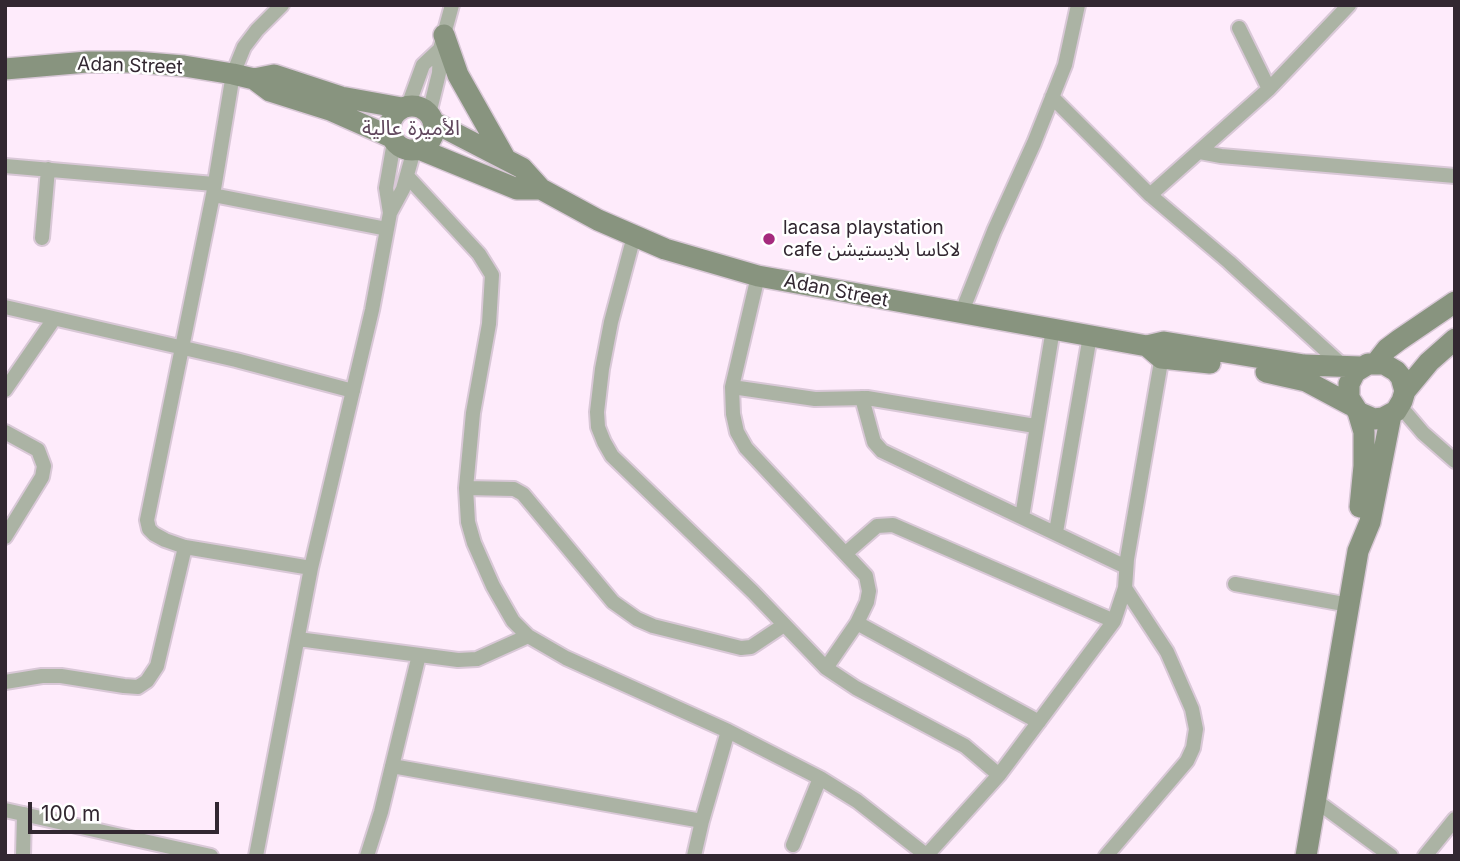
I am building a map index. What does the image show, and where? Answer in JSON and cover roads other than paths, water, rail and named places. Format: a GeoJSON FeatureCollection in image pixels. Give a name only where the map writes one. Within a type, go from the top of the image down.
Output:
{"type":"FeatureCollection","features":[{"type":"Feature","properties":{"kind":"street"},"geometry":{"type":"LineString","coordinates":[[282,5],[250,38],[243,77],[213,189],[147,520],[149,529],[154,534],[185,547],[312,568]]}},
{"type":"Feature","properties":{"kind":"street"},"geometry":{"type":"LineString","coordinates":[[256,856],[312,568],[390,213],[403,189],[417,150],[428,143],[433,133],[431,118],[442,42],[452,5]]}},
{"type":"Feature","properties":{"kind":"street"},"geometry":{"type":"LineString","coordinates":[[961,314],[1065,65],[1078,5]]}},
{"type":"Feature","properties":{"kind":"street"},"geometry":{"type":"LineString","coordinates":[[1150,195],[1269,89],[1349,5]]}},
{"type":"Feature","properties":{"kind":"street"},"geometry":{"type":"LineString","coordinates":[[1239,28],[1269,89]]}},
{"type":"Feature","properties":{"kind":"street"},"geometry":{"type":"LineString","coordinates":[[390,213],[386,188],[393,139],[391,121],[405,107],[423,65],[442,42]]}},
{"type":"Feature","properties":{"kind":"street"},"geometry":{"type":"LineString","coordinates":[[442,42],[506,160]]}},
{"type":"Feature","properties":{"kind":"street","name":"Adan Street"},"geometry":{"type":"LineString","coordinates":[[5,69],[87,62],[184,66],[243,77],[274,75],[341,97],[405,107]]}},
{"type":"Feature","properties":{"kind":"street","name":"Adan Street"},"geometry":{"type":"LineString","coordinates":[[243,77],[270,91],[330,110],[393,139]]}},
{"type":"Feature","properties":{"kind":"street"},"geometry":{"type":"LineString","coordinates":[[1052,97],[1150,195],[1229,262],[1360,366],[1384,363],[1401,377],[1399,404],[1370,522],[1358,551],[1306,856]]}},
{"type":"Feature","properties":{"kind":"street"},"geometry":{"type":"LineString","coordinates":[[405,107],[423,109],[431,118]]}},
{"type":"Feature","properties":{"kind":"street","name":"Adan Street"},"geometry":{"type":"LineString","coordinates":[[431,118],[522,168],[541,189],[598,220],[677,253],[758,276],[1157,348],[1306,381],[1355,408]]}},
{"type":"Feature","properties":{"kind":"street"},"geometry":{"type":"LineString","coordinates":[[393,139],[403,149],[417,150]]}},
{"type":"Feature","properties":{"kind":"street","name":"Adan Street"},"geometry":{"type":"LineString","coordinates":[[417,150],[517,189],[541,189]]}},
{"type":"Feature","properties":{"kind":"street"},"geometry":{"type":"LineString","coordinates":[[1200,152],[1455,176]]}},
{"type":"Feature","properties":{"kind":"street"},"geometry":{"type":"LineString","coordinates":[[5,166],[213,189],[387,229]]}},
{"type":"Feature","properties":{"kind":"street"},"geometry":{"type":"LineString","coordinates":[[42,237],[48,169]]}},
{"type":"Feature","properties":{"kind":"street"},"geometry":{"type":"LineString","coordinates":[[407,176],[479,254],[492,275],[490,314],[473,414],[466,488],[468,522],[474,543],[513,621],[528,636],[607,678],[729,731],[820,778],[867,809],[926,856],[999,775],[1114,621],[1125,587],[1157,348]]}},
{"type":"Feature","properties":{"kind":"street"},"geometry":{"type":"LineString","coordinates":[[634,236],[602,369],[597,412],[598,427],[604,442],[628,473],[826,668],[856,688],[965,746],[999,775]]}},
{"type":"Feature","properties":{"kind":"street"},"geometry":{"type":"LineString","coordinates":[[758,276],[732,387],[737,432],[746,448],[866,576],[869,591],[857,623],[826,668]]}},
{"type":"Feature","properties":{"kind":"street"},"geometry":{"type":"LineString","coordinates":[[1358,551],[1364,432],[1349,398],[1349,384],[1360,366],[1455,302]]}},
{"type":"Feature","properties":{"kind":"street"},"geometry":{"type":"LineString","coordinates":[[5,307],[278,370],[353,391]]}},
{"type":"Feature","properties":{"kind":"street"},"geometry":{"type":"LineString","coordinates":[[5,390],[54,318]]}},
{"type":"Feature","properties":{"kind":"street"},"geometry":{"type":"LineString","coordinates":[[1022,517],[1053,330]]}},
{"type":"Feature","properties":{"kind":"street"},"geometry":{"type":"LineString","coordinates":[[1056,532],[1090,336]]}},
{"type":"Feature","properties":{"kind":"street"},"geometry":{"type":"LineString","coordinates":[[1355,408],[1374,419],[1399,404],[1429,362],[1455,339]]}},
{"type":"Feature","properties":{"kind":"street","name":"Adan Street"},"geometry":{"type":"LineString","coordinates":[[1157,348],[1304,365],[1360,366]]}},
{"type":"Feature","properties":{"kind":"street"},"geometry":{"type":"LineString","coordinates":[[732,387],[815,399],[862,398],[1035,426]]}},
{"type":"Feature","properties":{"kind":"street"},"geometry":{"type":"LineString","coordinates":[[862,398],[874,442],[882,451],[1126,566]]}},
{"type":"Feature","properties":{"kind":"street"},"geometry":{"type":"LineString","coordinates":[[1399,404],[1423,433],[1455,461]]}},
{"type":"Feature","properties":{"kind":"street"},"geometry":{"type":"LineString","coordinates":[[5,432],[38,450],[44,466],[42,477],[5,537]]}},
{"type":"Feature","properties":{"kind":"street"},"geometry":{"type":"LineString","coordinates":[[466,488],[505,488],[523,494],[613,602],[636,619],[653,626],[741,648],[751,647],[784,625]]}},
{"type":"Feature","properties":{"kind":"street"},"geometry":{"type":"LineString","coordinates":[[846,554],[877,526],[893,525],[1114,621]]}},
{"type":"Feature","properties":{"kind":"street"},"geometry":{"type":"LineString","coordinates":[[5,682],[51,676],[138,687],[147,681],[160,657],[185,547]]}},
{"type":"Feature","properties":{"kind":"street"},"geometry":{"type":"LineString","coordinates":[[1235,584],[1349,605]]}},
{"type":"Feature","properties":{"kind":"street"},"geometry":{"type":"LineString","coordinates":[[1107,856],[1187,761],[1193,748],[1196,729],[1192,709],[1167,652],[1125,587]]}},
{"type":"Feature","properties":{"kind":"street"},"geometry":{"type":"LineString","coordinates":[[857,623],[1039,722]]}},
{"type":"Feature","properties":{"kind":"street"},"geometry":{"type":"LineString","coordinates":[[298,639],[458,660],[477,659],[528,636]]}},
{"type":"Feature","properties":{"kind":"street"},"geometry":{"type":"LineString","coordinates":[[367,856],[381,811],[419,655]]}},
{"type":"Feature","properties":{"kind":"street"},"geometry":{"type":"LineString","coordinates":[[694,856],[729,731]]}},
{"type":"Feature","properties":{"kind":"street"},"geometry":{"type":"LineString","coordinates":[[391,766],[702,821]]}},
{"type":"Feature","properties":{"kind":"street"},"geometry":{"type":"LineString","coordinates":[[793,845],[820,778]]}},
{"type":"Feature","properties":{"kind":"street"},"geometry":{"type":"LineString","coordinates":[[1315,800],[1391,856]]}},
{"type":"Feature","properties":{"kind":"street"},"geometry":{"type":"LineString","coordinates":[[5,810],[211,856]]}},
{"type":"Feature","properties":{"kind":"street"},"geometry":{"type":"LineString","coordinates":[[23,856],[24,814]]}},
{"type":"Feature","properties":{"kind":"street"},"geometry":{"type":"LineString","coordinates":[[1425,856],[1455,819]]}},
{"type":"Feature","properties":{"kind":"place","name":"lacasa playstation cafe لاكاسا بلايستيشن"},"geometry":{"type":"Point","coordinates":[769,239]}},
{"type":"Feature","properties":{"kind":"district","name":"الأميرة عالية"},"geometry":{"type":"Point","coordinates":[411,129]}}]}
